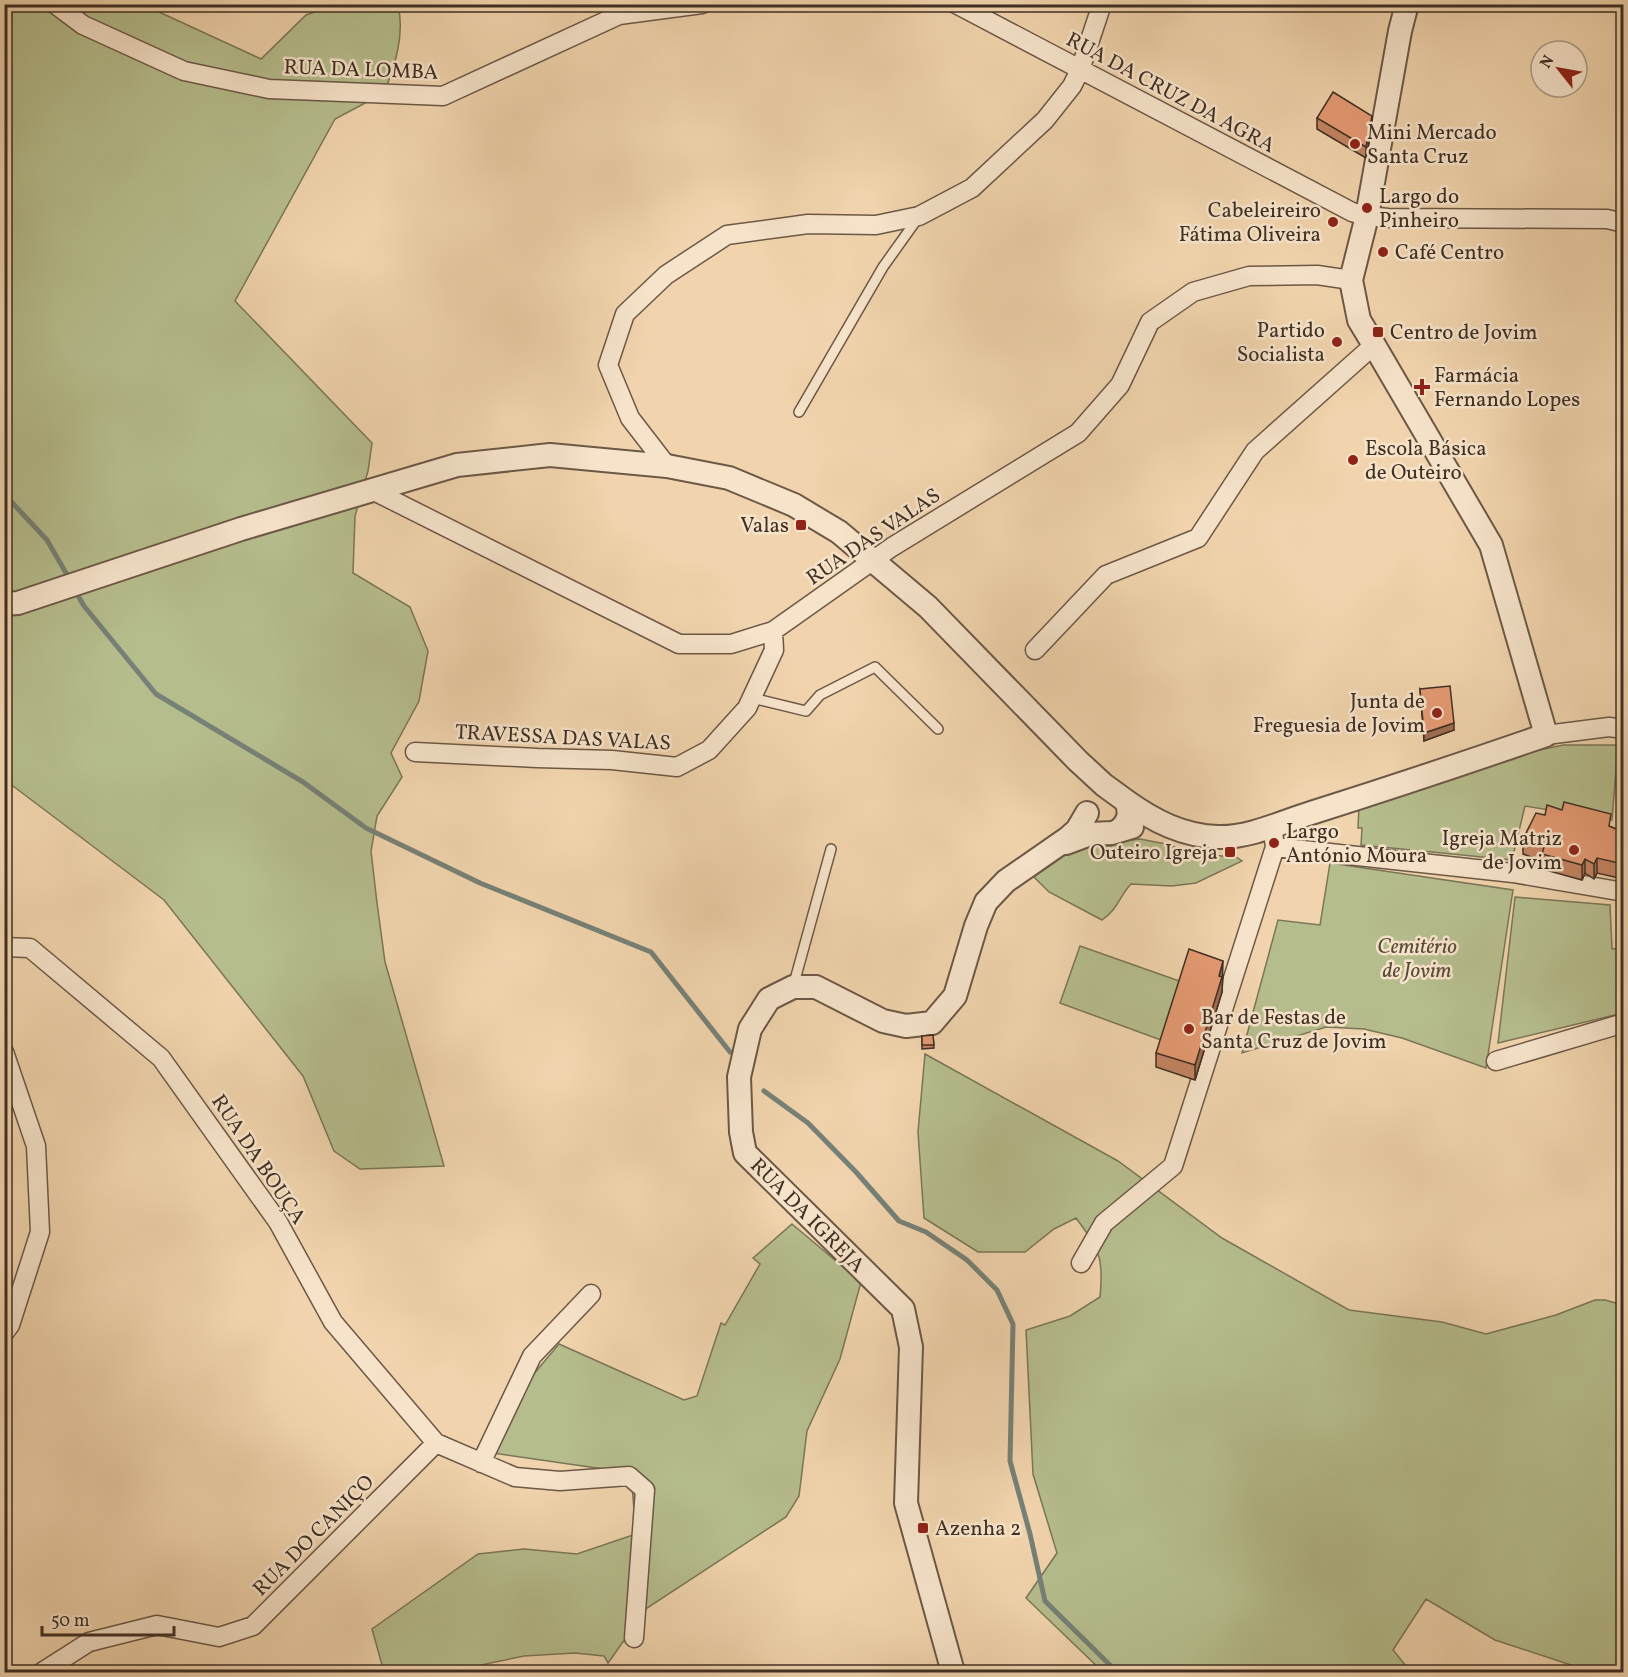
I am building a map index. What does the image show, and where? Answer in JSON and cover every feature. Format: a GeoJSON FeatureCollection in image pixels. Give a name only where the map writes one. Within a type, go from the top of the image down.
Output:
{"type":"FeatureCollection","features":[{"type":"Feature","properties":{"kind":"street","name":"RUA DA LOMBA"},"geometry":{"type":"LineString","coordinates":[[55,4],[83,25],[184,70],[269,89],[443,96],[618,10],[702,4]]}},
{"type":"Feature","properties":{"kind":"street","name":"RUA DA CRUZ DA AGRA"},"geometry":{"type":"LineString","coordinates":[[956,4],[1352,212],[1367,216],[1408,219],[1607,219],[1623,223]]}},
{"type":"Feature","properties":{"kind":"street"},"geometry":{"type":"LineString","coordinates":[[668,466],[630,418],[608,365],[625,314],[666,274],[727,235],[808,224],[876,225],[919,216],[972,188],[1045,120],[1072,87],[1102,4]]}},
{"type":"Feature","properties":{"kind":"street"},"geometry":{"type":"LineString","coordinates":[[1407,4],[1400,31],[1367,216],[1351,280],[1359,320],[1491,545],[1546,735]]}},
{"type":"Feature","properties":{"kind":"street","name":"RUA DAS VALAS"},"geometry":{"type":"LineString","coordinates":[[372,490],[679,644],[731,644],[773,631],[874,559],[1078,433],[1120,385],[1150,322],[1193,292],[1249,276],[1317,275],[1351,280]]}},
{"type":"Feature","properties":{"kind":"street"},"geometry":{"type":"LineString","coordinates":[[1035,650],[1106,575],[1198,538],[1255,451],[1374,345]]}},
{"type":"Feature","properties":{"kind":"street"},"geometry":{"type":"LineString","coordinates":[[4,604],[18,603],[241,529],[457,465],[550,455],[668,466],[729,478],[794,505],[839,532],[874,559],[928,607],[1104,785],[1147,816],[1171,828],[1187,833],[1220,837],[1274,836],[1623,892]]}},
{"type":"Feature","properties":{"kind":"street","name":"TRAVESSA DAS VALAS"},"geometry":{"type":"LineString","coordinates":[[415,752],[612,760],[677,767],[709,750],[747,708],[774,651],[773,631]]}},
{"type":"Feature","properties":{"kind":"street"},"geometry":{"type":"LineString","coordinates":[[1274,836],[1546,735],[1609,727],[1623,729]]}},
{"type":"Feature","properties":{"kind":"street"},"geometry":{"type":"LineString","coordinates":[[793,987],[816,987],[883,1021],[906,1026],[932,1023],[955,996],[976,926],[986,902],[1005,881],[1077,830],[1089,807],[1094,788],[1092,780],[1078,761]]}},
{"type":"Feature","properties":{"kind":"street"},"geometry":{"type":"LineString","coordinates":[[1102,792],[1121,797],[1129,814],[1124,826],[1111,832],[1092,826],[1089,807],[1102,792]]}},
{"type":"Feature","properties":{"kind":"street"},"geometry":{"type":"LineString","coordinates":[[1056,847],[1080,836],[1141,826],[1171,828]]}},
{"type":"Feature","properties":{"kind":"street"},"geometry":{"type":"LineString","coordinates":[[1081,1263],[1104,1223],[1173,1166],[1274,836]]}},
{"type":"Feature","properties":{"kind":"street","name":"RUA DA BOUÇA"},"geometry":{"type":"LineString","coordinates":[[4,946],[30,948],[161,1058],[278,1222],[333,1322],[436,1443]]}},
{"type":"Feature","properties":{"kind":"street","name":"RUA DA IGREJA"},"geometry":{"type":"LineString","coordinates":[[793,987],[769,999],[750,1029],[739,1077],[741,1132],[745,1153],[903,1309],[911,1347],[906,1503],[953,1672]]}},
{"type":"Feature","properties":{"kind":"street"},"geometry":{"type":"LineString","coordinates":[[1496,1061],[1623,1023]]}},
{"type":"Feature","properties":{"kind":"street"},"geometry":{"type":"LineString","coordinates":[[4,1052],[36,1146],[40,1232],[10,1325],[4,1333]]}},
{"type":"Feature","properties":{"kind":"street"},"geometry":{"type":"LineString","coordinates":[[481,1463],[532,1356],[591,1294]]}},
{"type":"Feature","properties":{"kind":"street"},"geometry":{"type":"LineString","coordinates":[[436,1443],[515,1477],[560,1481],[629,1476],[645,1490],[634,1638]]}},
{"type":"Feature","properties":{"kind":"street","name":"RUA DO CANIÇO"},"geometry":{"type":"LineString","coordinates":[[42,1672],[89,1642],[157,1625],[219,1637],[253,1626],[436,1443]]}},
{"type":"Feature","properties":{"kind":"lane"},"geometry":{"type":"LineString","coordinates":[[799,412],[883,267],[919,216]]}},
{"type":"Feature","properties":{"kind":"lane"},"geometry":{"type":"LineString","coordinates":[[752,698],[806,711],[820,695],[875,667],[938,729]]}},
{"type":"Feature","properties":{"kind":"lane"},"geometry":{"type":"LineString","coordinates":[[793,987],[831,849]]}},
{"type":"Feature","properties":{"kind":"green space"},"geometry":{"type":"Polygon","coordinates":[[[5,5],[144,5],[261,59],[306,15],[334,5],[398,5],[400,39],[384,93],[335,119],[235,301],[372,443],[368,471],[355,516],[353,573],[410,607],[428,651],[419,701],[391,753],[402,777],[377,816],[371,851],[385,962],[444,1166],[360,1169],[334,1151],[303,1076],[164,900],[5,780],[5,5]]]}},
{"type":"Feature","properties":{"kind":"green space"},"geometry":{"type":"Polygon","coordinates":[[[1563,745],[1618,745],[1612,820],[1525,806],[1512,860],[1361,845],[1362,828],[1358,828],[1359,805],[1517,755],[1563,745]]]}},
{"type":"Feature","properties":{"kind":"green space"},"geometry":{"type":"Polygon","coordinates":[[[1140,839],[1166,844],[1194,854],[1236,857],[1242,861],[1196,883],[1172,886],[1131,884],[1112,911],[1102,920],[1049,892],[1034,877],[1074,849],[1111,846],[1123,841],[1140,839]]]}},
{"type":"Feature","properties":{"kind":"green space","name":"Cemitério de Jovim"},"geometry":{"type":"Polygon","coordinates":[[[1330,863],[1513,890],[1486,1068],[1402,1038],[1364,1029],[1326,1027],[1242,1053],[1278,920],[1320,925],[1330,863]]]}},
{"type":"Feature","properties":{"kind":"green space"},"geometry":{"type":"Polygon","coordinates":[[[1515,897],[1610,905],[1612,949],[1623,948],[1623,1013],[1498,1043],[1515,897]]]}},
{"type":"Feature","properties":{"kind":"green space"},"geometry":{"type":"Polygon","coordinates":[[[1080,946],[1182,982],[1161,1040],[1060,1003],[1080,946]]]}},
{"type":"Feature","properties":{"kind":"green space"},"geometry":{"type":"Polygon","coordinates":[[[925,1054],[1118,1161],[1222,1238],[1349,1310],[1442,1322],[1486,1334],[1556,1315],[1595,1300],[1623,1305],[1623,1672],[1592,1672],[1495,1640],[1426,1599],[1393,1650],[1411,1672],[1103,1672],[1026,1598],[1057,1553],[1033,1474],[1026,1330],[1070,1316],[1100,1297],[1101,1272],[1098,1254],[1076,1218],[1054,1229],[1025,1252],[978,1252],[924,1218],[918,1132],[925,1054]]]}},
{"type":"Feature","properties":{"kind":"green space"},"geometry":{"type":"Polygon","coordinates":[[[792,1224],[861,1282],[840,1359],[807,1431],[799,1496],[786,1517],[647,1608],[608,1663],[604,1656],[575,1653],[524,1656],[447,1672],[403,1672],[382,1665],[372,1629],[478,1554],[524,1549],[577,1554],[636,1534],[631,1473],[492,1453],[517,1394],[559,1344],[684,1400],[697,1396],[721,1323],[725,1325],[760,1264],[753,1258],[792,1224]]]}},
{"type":"Feature","properties":{"kind":"building","name":"Mini Mercado Santa Cruz"},"geometry":{"type":"Polygon","coordinates":[[[1333,92],[1372,116],[1366,147],[1317,118],[1333,92]]]}},
{"type":"Feature","properties":{"kind":"building","name":"Junta de Freguesia de Jovim"},"geometry":{"type":"Polygon","coordinates":[[[1450,686],[1454,723],[1424,733],[1420,689],[1450,686]]]}},
{"type":"Feature","properties":{"kind":"building","name":"Igreja Matriz de Jovim"},"geometry":{"type":"Polygon","coordinates":[[[1564,802],[1611,814],[1609,826],[1623,832],[1623,847],[1619,863],[1597,858],[1594,864],[1585,859],[1582,865],[1542,854],[1544,847],[1523,839],[1536,813],[1545,815],[1547,805],[1562,810],[1564,802]]]}},
{"type":"Feature","properties":{"kind":"building","name":"Bar de Festas de Santa Cruz de Jovim"},"geometry":{"type":"Polygon","coordinates":[[[1189,949],[1223,961],[1219,976],[1222,977],[1195,1065],[1156,1053],[1189,949]]]}},
{"type":"Feature","properties":{"kind":"building"},"geometry":{"type":"Polygon","coordinates":[[[933,1035],[934,1045],[922,1045],[922,1036],[933,1035]]]}},
{"type":"Feature","properties":{"kind":"waterway"},"geometry":{"type":"LineString","coordinates":[[4,494],[47,540],[70,580]]}},
{"type":"Feature","properties":{"kind":"waterway"},"geometry":{"type":"LineString","coordinates":[[74,589],[84,606],[156,694],[303,782],[366,828],[480,883],[651,952],[730,1052]]}},
{"type":"Feature","properties":{"kind":"waterway"},"geometry":{"type":"LineString","coordinates":[[764,1091],[808,1123],[856,1172],[899,1221],[926,1232],[967,1260],[997,1290],[1013,1324],[1010,1461],[1045,1601],[1117,1672]]}},
{"type":"Feature","properties":{"kind":"place","name":"Mini Mercado Santa Cruz"},"geometry":{"type":"Point","coordinates":[1355,144]}},
{"type":"Feature","properties":{"kind":"place","name":"Largo do Pinheiro"},"geometry":{"type":"Point","coordinates":[1367,208]}},
{"type":"Feature","properties":{"kind":"place","name":"Cabeleireiro Fátima Oliveira"},"geometry":{"type":"Point","coordinates":[1333,222]}},
{"type":"Feature","properties":{"kind":"place","name":"Café Centro"},"geometry":{"type":"Point","coordinates":[1383,252]}},
{"type":"Feature","properties":{"kind":"place","name":"Centro de Jovim"},"geometry":{"type":"Point","coordinates":[1378,332]}},
{"type":"Feature","properties":{"kind":"place","name":"Partido Socialista"},"geometry":{"type":"Point","coordinates":[1337,342]}},
{"type":"Feature","properties":{"kind":"place","name":"Farmácia Fernando Lopes"},"geometry":{"type":"Point","coordinates":[1422,387]}},
{"type":"Feature","properties":{"kind":"place","name":"Escola Básica de Outeiro"},"geometry":{"type":"Point","coordinates":[1353,460]}},
{"type":"Feature","properties":{"kind":"place","name":"Valas"},"geometry":{"type":"Point","coordinates":[801,525]}},
{"type":"Feature","properties":{"kind":"place","name":"Junta de Freguesia de Jovim"},"geometry":{"type":"Point","coordinates":[1437,713]}},
{"type":"Feature","properties":{"kind":"place","name":"Largo António Moura"},"geometry":{"type":"Point","coordinates":[1274,843]}},
{"type":"Feature","properties":{"kind":"place","name":"Igreja Matriz de Jovim"},"geometry":{"type":"Point","coordinates":[1574,850]}},
{"type":"Feature","properties":{"kind":"place","name":"Outeiro Igreja"},"geometry":{"type":"Point","coordinates":[1230,852]}},
{"type":"Feature","properties":{"kind":"place","name":"Bar de Festas de Santa Cruz de Jovim"},"geometry":{"type":"Point","coordinates":[1189,1029]}},
{"type":"Feature","properties":{"kind":"place","name":"Azenha 2"},"geometry":{"type":"Point","coordinates":[923,1528]}}]}
